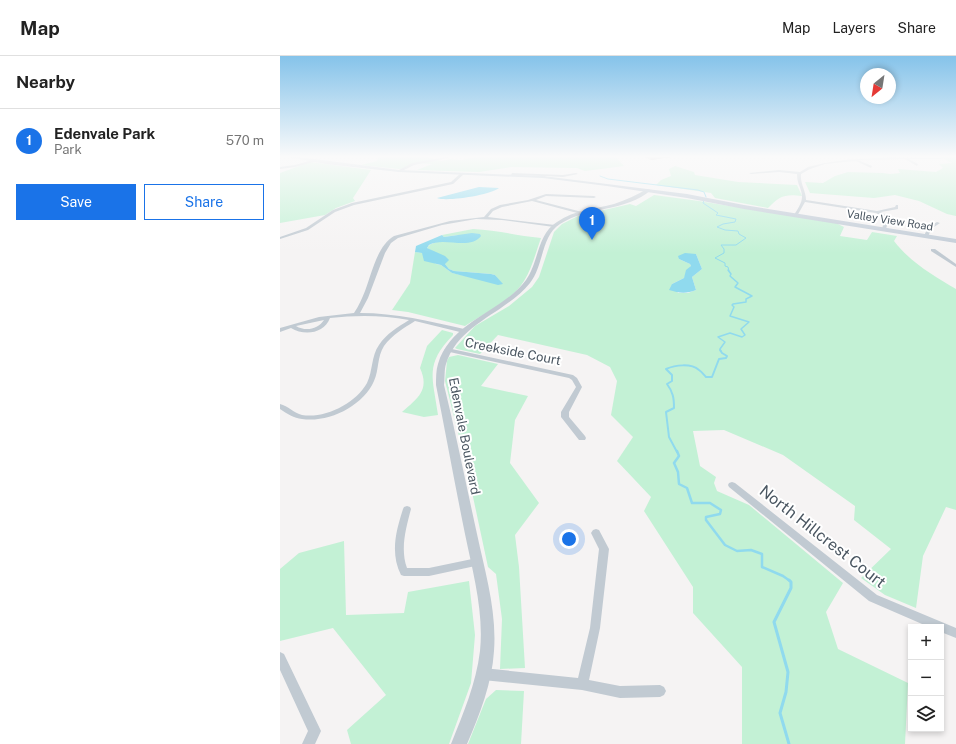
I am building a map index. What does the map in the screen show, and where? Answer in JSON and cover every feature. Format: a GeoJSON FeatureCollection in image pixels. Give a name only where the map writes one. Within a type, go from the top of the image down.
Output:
{"type":"FeatureCollection","features":[{"type":"Feature","properties":{"kind":"main road","name":"Valley View Road"},"geometry":{"type":"LineString","coordinates":[[642,189],[956,241]]}},
{"type":"Feature","properties":{"kind":"street"},"geometry":{"type":"LineString","coordinates":[[280,238],[311,227],[345,206],[425,189]]}},
{"type":"Feature","properties":{"kind":"street"},"geometry":{"type":"LineString","coordinates":[[796,215],[805,201],[802,189]]}},
{"type":"Feature","properties":{"kind":"street"},"geometry":{"type":"LineString","coordinates":[[356,314],[364,300],[375,267],[382,253],[389,242],[398,237],[450,222],[485,218],[554,226],[565,219],[581,213],[626,203],[649,190]]}},
{"type":"Feature","properties":{"kind":"street"},"geometry":{"type":"LineString","coordinates":[[485,218],[492,210],[501,206],[532,200],[546,195],[555,194],[594,197]]}},
{"type":"Feature","properties":{"kind":"street"},"geometry":{"type":"LineString","coordinates":[[532,200],[581,213]]}},
{"type":"Feature","properties":{"kind":"street"},"geometry":{"type":"LineString","coordinates":[[805,201],[877,212],[897,208],[897,206]]}},
{"type":"Feature","properties":{"kind":"street"},"geometry":{"type":"LineString","coordinates":[[877,212],[887,218],[884,229]]}},
{"type":"Feature","properties":{"kind":"street"},"geometry":{"type":"LineString","coordinates":[[926,236],[929,228],[938,223]]}},
{"type":"Feature","properties":{"kind":"street","name":"Edenvale Boulevard"},"geometry":{"type":"LineString","coordinates":[[459,744],[469,722],[482,674],[487,651],[488,621],[440,385],[440,368],[447,350],[464,331],[508,301],[526,285],[535,269],[548,234],[554,226]]}},
{"type":"Feature","properties":{"kind":"street"},"geometry":{"type":"LineString","coordinates":[[933,250],[956,266]]}},
{"type":"Feature","properties":{"kind":"street"},"geometry":{"type":"LineString","coordinates":[[375,253],[382,253]]}},
{"type":"Feature","properties":{"kind":"street"},"geometry":{"type":"LineString","coordinates":[[950,261],[956,261]]}},
{"type":"Feature","properties":{"kind":"street"},"geometry":{"type":"LineString","coordinates":[[280,330],[328,317],[356,314],[387,315],[464,331]]}},
{"type":"Feature","properties":{"kind":"street"},"geometry":{"type":"LineString","coordinates":[[292,326],[301,331],[315,330],[327,322],[328,317]]}},
{"type":"Feature","properties":{"kind":"street"},"geometry":{"type":"LineString","coordinates":[[280,406],[294,415],[311,418],[343,408],[355,400],[369,383],[373,375],[378,353],[383,344],[395,332],[413,320]]}},
{"type":"Feature","properties":{"kind":"street","name":"Creekside Court"},"geometry":{"type":"LineString","coordinates":[[447,350],[571,376],[575,379],[579,387],[565,412],[565,417],[582,438]]}},
{"type":"Feature","properties":{"kind":"street","name":"North Hillcrest Court"},"geometry":{"type":"LineString","coordinates":[[732,485],[873,598],[934,624]]}},
{"type":"Feature","properties":{"kind":"street"},"geometry":{"type":"LineString","coordinates":[[407,509],[401,532],[400,547],[400,562],[404,572],[429,572],[477,562]]}},
{"type":"Feature","properties":{"kind":"street"},"geometry":{"type":"LineString","coordinates":[[582,684],[595,628],[604,549],[596,532]]}},
{"type":"Feature","properties":{"kind":"street","name":"North Hillcrest Court"},"geometry":{"type":"LineString","coordinates":[[944,628],[956,633]]}},
{"type":"Feature","properties":{"kind":"street"},"geometry":{"type":"LineString","coordinates":[[280,658],[315,731],[308,744]]}},
{"type":"Feature","properties":{"kind":"street"},"geometry":{"type":"LineString","coordinates":[[482,674],[582,684],[620,692],[660,691]]}},
{"type":"Feature","properties":{"kind":"green space"},"geometry":{"type":"Polygon","coordinates":[[[280,189],[359,189],[353,198],[355,201],[336,208],[325,215],[280,223],[280,189]]]}},
{"type":"Feature","properties":{"kind":"green space"},"geometry":{"type":"Polygon","coordinates":[[[684,189],[799,189],[802,196],[791,195],[779,198],[768,208],[715,198],[711,193],[684,189]]]}},
{"type":"Feature","properties":{"kind":"green space"},"geometry":{"type":"Polygon","coordinates":[[[808,189],[956,189],[956,216],[947,214],[919,201],[895,195],[874,198],[810,193],[808,189]]]}},
{"type":"Feature","properties":{"kind":"green space"},"geometry":{"type":"Polygon","coordinates":[[[654,195],[836,223],[844,227],[840,236],[867,240],[872,232],[897,236],[894,241],[907,256],[931,274],[956,289],[956,510],[946,507],[923,556],[916,608],[885,595],[861,578],[891,549],[854,520],[855,506],[783,455],[724,430],[693,431],[700,466],[716,477],[714,483],[717,491],[749,505],[843,583],[826,612],[838,649],[908,683],[905,744],[742,744],[742,667],[693,613],[693,587],[644,511],[651,497],[617,461],[633,437],[611,415],[617,381],[610,367],[587,355],[498,335],[480,354],[455,348],[475,326],[509,306],[532,287],[539,277],[554,232],[562,224],[578,216],[630,204],[636,206],[654,195]],[[696,254],[679,259],[690,264],[691,266],[684,278],[672,284],[678,293],[688,293],[696,290],[692,277],[702,269],[696,254]]]}},
{"type":"Feature","properties":{"kind":"green space"},"geometry":{"type":"Polygon","coordinates":[[[473,229],[541,238],[527,276],[513,294],[465,326],[408,312],[392,310],[410,283],[415,252],[422,253],[436,264],[441,265],[452,273],[502,284],[495,275],[454,271],[449,269],[445,264],[446,259],[427,248],[430,245],[441,241],[473,241],[458,235],[444,237],[442,235],[473,229]]]}},
{"type":"Feature","properties":{"kind":"green space"},"geometry":{"type":"Polygon","coordinates":[[[442,330],[453,333],[453,335],[444,345],[434,363],[433,381],[438,415],[424,417],[402,412],[421,393],[424,382],[420,368],[427,346],[442,330]]]}},
{"type":"Feature","properties":{"kind":"green space"},"geometry":{"type":"Polygon","coordinates":[[[458,355],[498,364],[481,386],[528,396],[515,420],[510,463],[539,503],[515,535],[519,567],[525,668],[500,669],[502,619],[496,574],[488,567],[466,464],[445,381],[447,361],[449,357],[458,355]]]}},
{"type":"Feature","properties":{"kind":"green space"},"geometry":{"type":"Polygon","coordinates":[[[344,541],[346,615],[404,613],[408,592],[469,581],[475,635],[471,683],[449,744],[351,744],[347,730],[386,695],[333,628],[280,641],[280,569],[299,553],[344,541]]]}},
{"type":"Feature","properties":{"kind":"green space"},"geometry":{"type":"Polygon","coordinates":[[[496,690],[524,691],[521,744],[468,744],[486,699],[496,690]]]}},
{"type":"Feature","properties":{"kind":"water"},"geometry":{"type":"Polygon","coordinates":[[[471,189],[497,189],[468,197],[449,199],[437,198],[471,189]]]}},
{"type":"Feature","properties":{"kind":"water"},"geometry":{"type":"Polygon","coordinates":[[[472,233],[480,234],[481,236],[470,242],[442,242],[429,245],[427,248],[445,256],[449,260],[445,264],[449,269],[454,271],[495,275],[503,284],[498,285],[452,273],[441,265],[424,261],[422,253],[415,252],[416,246],[442,235],[444,237],[472,233]]]}},
{"type":"Feature","properties":{"kind":"water"},"geometry":{"type":"Polygon","coordinates":[[[685,253],[696,254],[702,269],[692,277],[696,290],[682,293],[669,290],[672,284],[684,278],[686,270],[691,266],[690,264],[679,259],[678,256],[685,253]]]}},
{"type":"Feature","properties":{"kind":"waterway"},"geometry":{"type":"LineString","coordinates":[[691,189],[704,192],[706,197]]}},
{"type":"Feature","properties":{"kind":"waterway"},"geometry":{"type":"LineString","coordinates":[[704,200],[703,203],[718,213],[716,215],[736,219],[735,222],[723,224],[717,227],[725,230],[738,231],[739,234],[746,238],[736,245],[721,245],[724,249],[724,253],[715,258],[725,263],[725,266],[728,267],[729,271]]}},
{"type":"Feature","properties":{"kind":"waterway"},"geometry":{"type":"LineString","coordinates":[[721,351],[720,349],[725,342],[718,337],[730,333],[742,337],[745,335],[741,329],[749,322],[730,316],[734,307],[732,305],[733,304],[746,302],[746,299],[752,296],[735,287],[738,283],[730,276],[731,274],[728,270]]}},
{"type":"Feature","properties":{"kind":"waterway"},"geometry":{"type":"LineString","coordinates":[[677,452],[669,437],[666,412],[674,408],[674,404],[672,392],[667,384],[672,381],[672,375],[666,369],[674,366],[692,366],[706,377],[712,377],[719,359],[726,358],[727,356],[720,350]]}},
{"type":"Feature","properties":{"kind":"waterway"},"geometry":{"type":"LineString","coordinates":[[677,451],[679,456],[674,463],[678,472],[679,484],[687,488],[692,503],[710,503],[721,510],[720,514],[706,517],[706,520],[725,545],[737,551],[751,550],[762,554],[762,567],[783,576],[790,581]]}},
{"type":"Feature","properties":{"kind":"waterway"},"geometry":{"type":"LineString","coordinates":[[789,744],[780,713],[786,692],[788,672],[774,622],[791,588],[790,581]]}},
{"type":"Feature","properties":{"kind":"place","name":"Edenvale Park"},"geometry":{"type":"Point","coordinates":[592,240]}}]}
